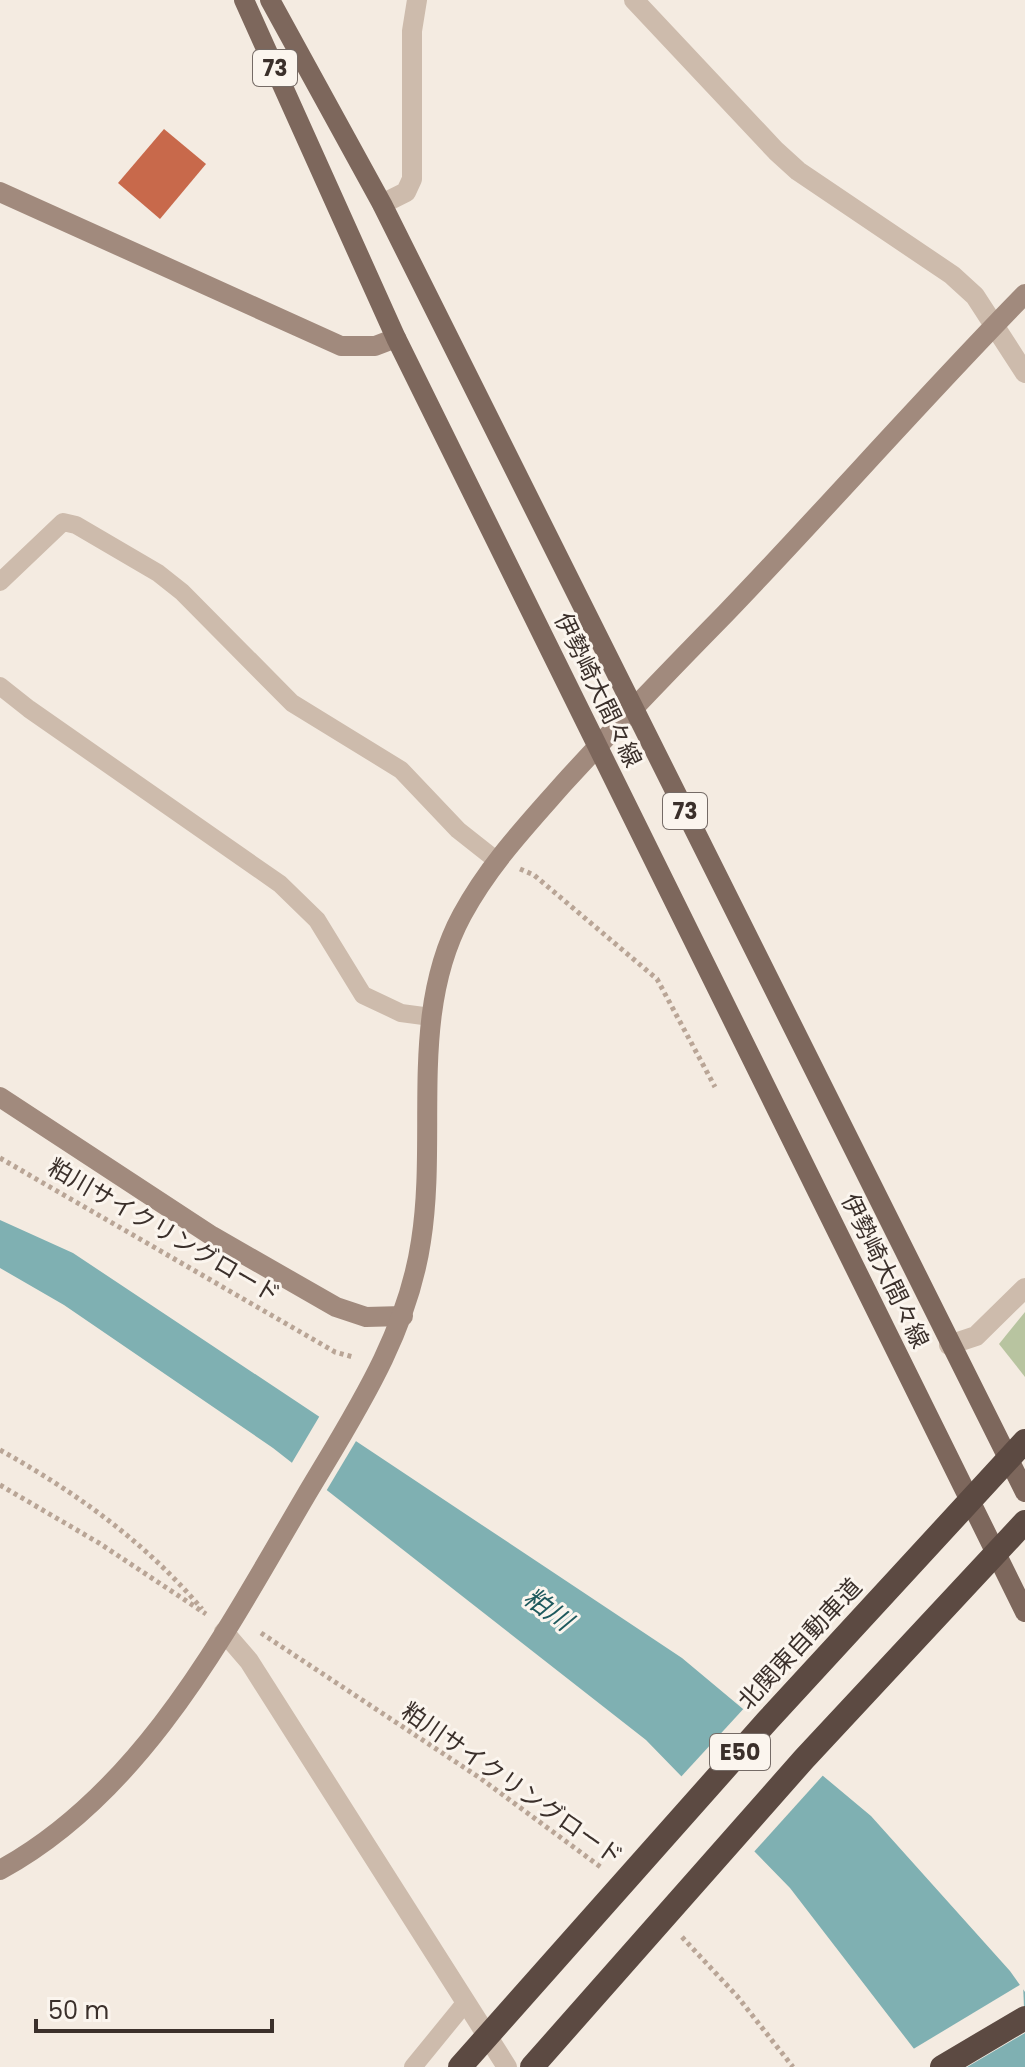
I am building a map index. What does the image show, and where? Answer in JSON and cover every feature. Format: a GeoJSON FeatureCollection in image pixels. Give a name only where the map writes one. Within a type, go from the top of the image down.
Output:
{"type":"FeatureCollection","features":[{"type":"Feature","properties":{"kind":"highway","name":"北関東自動車道"},"geometry":{"type":"LineString","coordinates":[[460,2067],[768,1720],[1025,1441]]}},
{"type":"Feature","properties":{"kind":"highway","name":"E50"},"geometry":{"type":"LineString","coordinates":[[532,2067],[804,1759],[1025,1522]]}},
{"type":"Feature","properties":{"kind":"highway"},"geometry":{"type":"LineString","coordinates":[[942,2067],[1025,2018]]}},
{"type":"Feature","properties":{"kind":"main road","name":"伊勢崎大間々線"},"geometry":{"type":"LineString","coordinates":[[244,0],[396,338],[1025,1612]]}},
{"type":"Feature","properties":{"kind":"main road","name":"伊勢崎大間々線"},"geometry":{"type":"LineString","coordinates":[[270,0],[382,204],[1025,1492]]}},
{"type":"Feature","properties":{"kind":"street"},"geometry":{"type":"LineString","coordinates":[[382,204],[406,192],[412,179],[412,47],[417,0]]}},
{"type":"Feature","properties":{"kind":"street"},"geometry":{"type":"LineString","coordinates":[[634,0],[798,171],[952,275],[975,296],[1025,373]]}},
{"type":"Feature","properties":{"kind":"street"},"geometry":{"type":"LineString","coordinates":[[0,192],[341,346],[375,346],[396,338]]}},
{"type":"Feature","properties":{"kind":"street"},"geometry":{"type":"LineString","coordinates":[[0,1870],[44,1843],[105,1790],[167,1715],[242,1603],[368,1389],[403,1316],[421,1243],[431,1017],[452,936],[496,860],[634,707],[1025,294]]}},
{"type":"Feature","properties":{"kind":"street"},"geometry":{"type":"LineString","coordinates":[[0,1097],[212,1236],[336,1307],[366,1317],[403,1316]]}},
{"type":"Feature","properties":{"kind":"street"},"geometry":{"type":"LineString","coordinates":[[949,1345],[976,1336],[1025,1288]]}},
{"type":"Feature","properties":{"kind":"street"},"geometry":{"type":"LineString","coordinates":[[224,1632],[249,1661],[507,2067]]}},
{"type":"Feature","properties":{"kind":"lane"},"geometry":{"type":"LineString","coordinates":[[0,582],[63,522],[76,525],[158,573],[182,592],[292,703],[401,770],[458,830],[496,860]]}},
{"type":"Feature","properties":{"kind":"lane"},"geometry":{"type":"LineString","coordinates":[[0,686],[280,884],[317,920],[363,995],[401,1013],[431,1017]]}},
{"type":"Feature","properties":{"kind":"lane"},"geometry":{"type":"LineString","coordinates":[[413,2067],[466,2002]]}},
{"type":"Feature","properties":{"kind":"path"},"geometry":{"type":"LineString","coordinates":[[496,860],[534,875],[657,979],[715,1087]]}},
{"type":"Feature","properties":{"kind":"path","name":"粕川サイクリングロード"},"geometry":{"type":"LineString","coordinates":[[0,1158],[335,1352],[353,1357]]}},
{"type":"Feature","properties":{"kind":"path"},"geometry":{"type":"LineString","coordinates":[[0,1450],[63,1485],[123,1532],[170,1572],[224,1632]]}},
{"type":"Feature","properties":{"kind":"path"},"geometry":{"type":"LineString","coordinates":[[0,1485],[99,1543],[207,1615]]}},
{"type":"Feature","properties":{"kind":"path","name":"粕川サイクリングロード"},"geometry":{"type":"LineString","coordinates":[[252,1626],[503,1795],[606,1871]]}},
{"type":"Feature","properties":{"kind":"path"},"geometry":{"type":"LineString","coordinates":[[678,1933],[737,1996],[793,2067]]}},
{"type":"Feature","properties":{"kind":"green space"},"geometry":{"type":"Polygon","coordinates":[[[1025,1312],[1025,1377],[999,1344],[1025,1312]]]}},
{"type":"Feature","properties":{"kind":"water","name":"粕川"},"geometry":{"type":"Polygon","coordinates":[[[0,1220],[73,1253],[682,1658],[871,1816],[1010,1971],[1025,1992],[1025,2067],[928,2067],[790,1888],[646,1740],[273,1448],[64,1305],[0,1268],[0,1220]]]}},
{"type":"Feature","properties":{"kind":"pier"},"geometry":{"type":"Polygon","coordinates":[[[322,1412],[359,1436],[325,1493],[290,1466],[322,1412]]]}},
{"type":"Feature","properties":{"kind":"pier"},"geometry":{"type":"Polygon","coordinates":[[[747,1705],[826,1772],[752,1854],[679,1779],[747,1705]]]}},
{"type":"Feature","properties":{"kind":"pier"},"geometry":{"type":"Polygon","coordinates":[[[1023,1983],[1025,2033],[967,2067],[923,2067],[910,2051],[1023,1983]]]}},
{"type":"Feature","properties":{"kind":"building"},"geometry":{"type":"Polygon","coordinates":[[[164,129],[206,164],[160,219],[118,183],[164,129]]]}}]}
